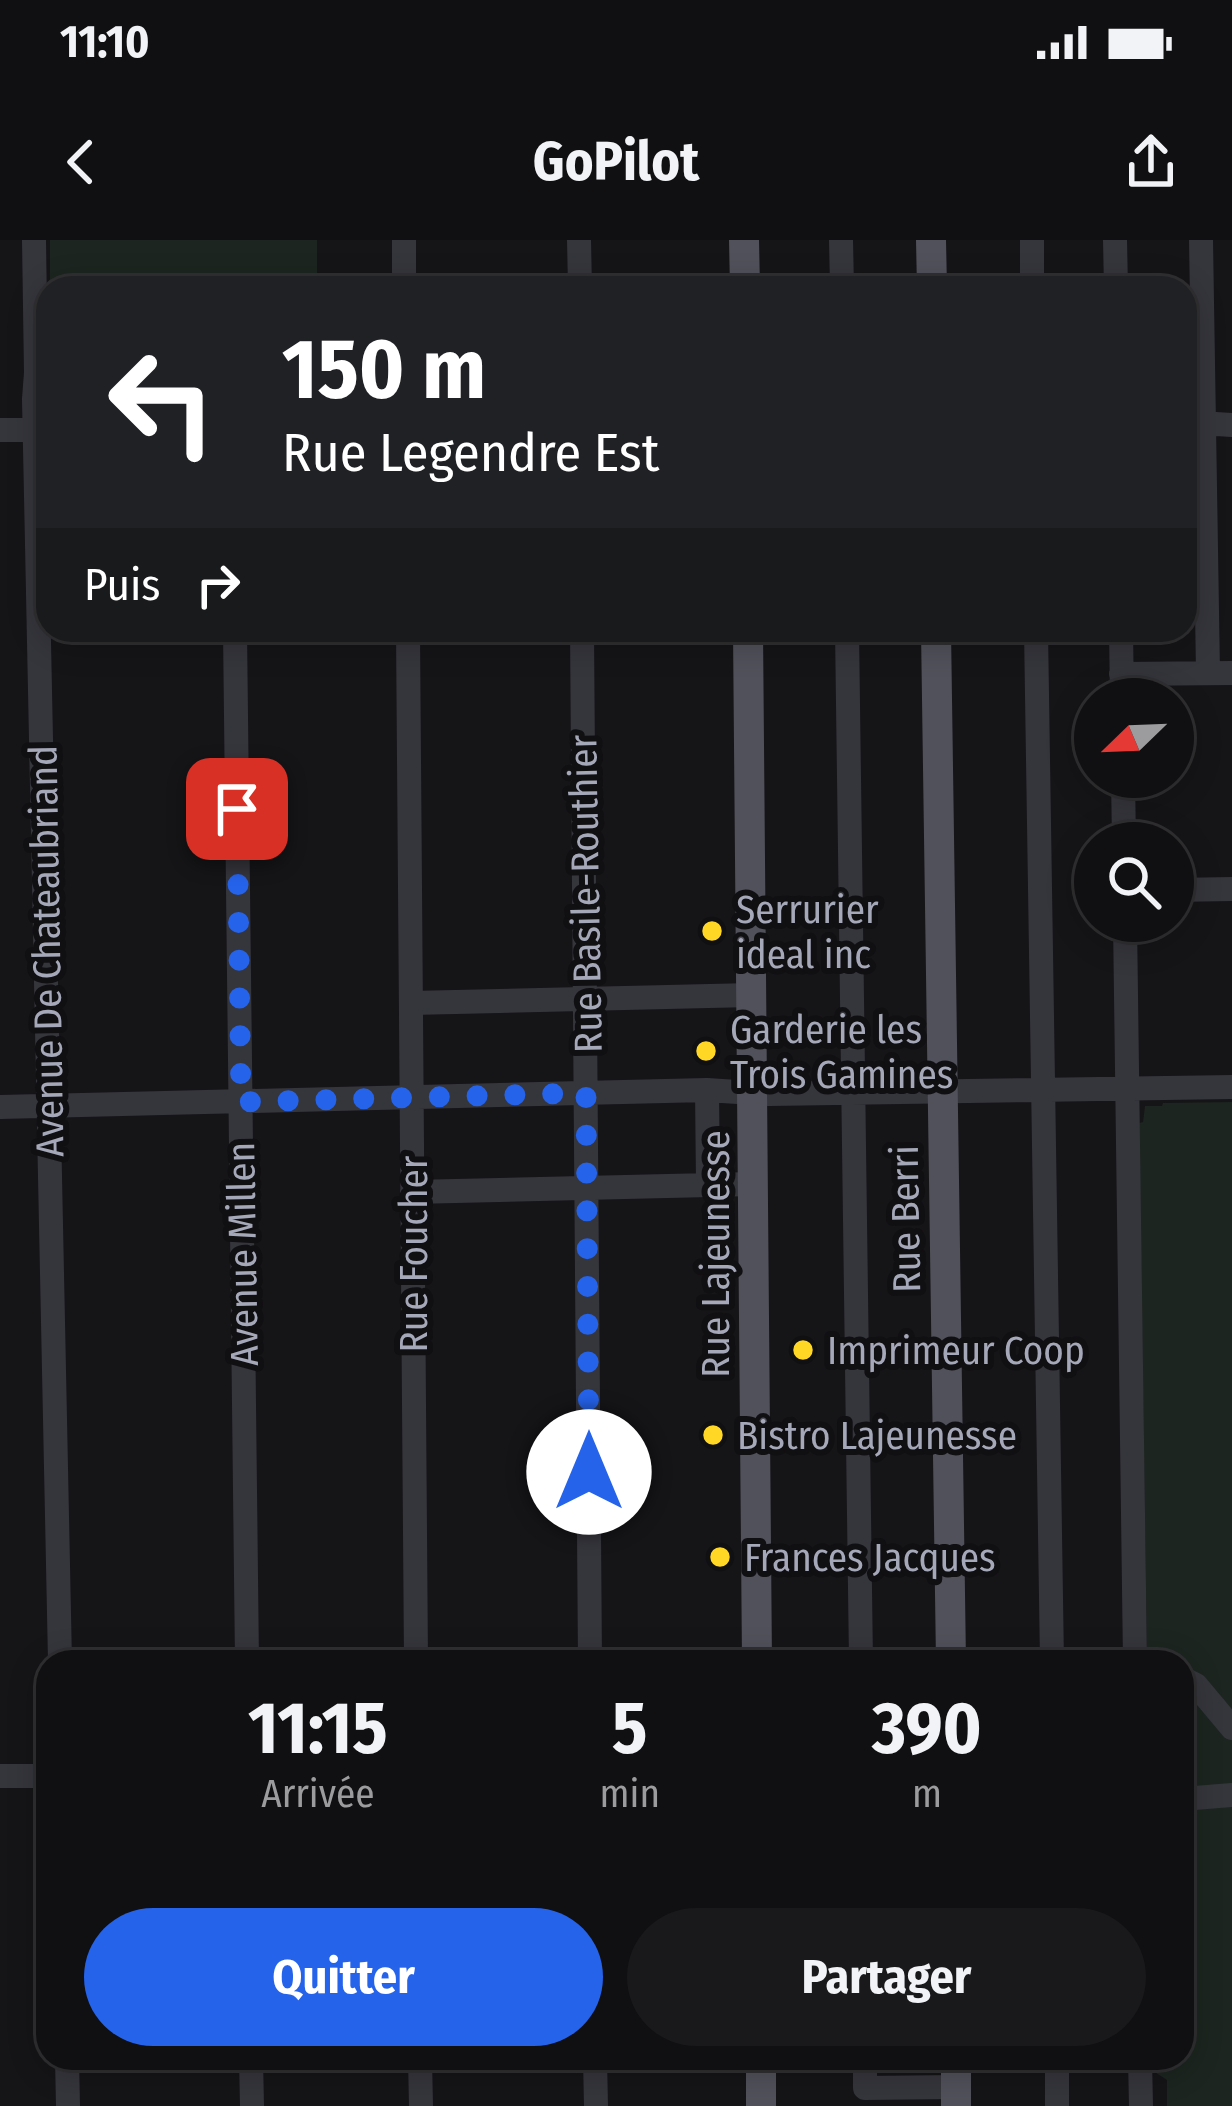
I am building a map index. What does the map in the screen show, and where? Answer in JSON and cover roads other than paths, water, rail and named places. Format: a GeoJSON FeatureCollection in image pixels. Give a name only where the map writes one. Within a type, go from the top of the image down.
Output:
{"type":"FeatureCollection","features":[{"type":"Feature","properties":{"kind":"main road"},"geometry":{"type":"LineString","coordinates":[[744,240],[745,276]]}},
{"type":"Feature","properties":{"kind":"main road"},"geometry":{"type":"LineString","coordinates":[[931,240],[932,276]]}},
{"type":"Feature","properties":{"kind":"main road","name":"Rue Lajeunesse"},"geometry":{"type":"LineString","coordinates":[[748,642],[757,1650]]}},
{"type":"Feature","properties":{"kind":"main road","name":"Rue Berri"},"geometry":{"type":"LineString","coordinates":[[936,642],[951,1650]]}},
{"type":"Feature","properties":{"kind":"main road"},"geometry":{"type":"LineString","coordinates":[[761,2070],[761,2106]]}},
{"type":"Feature","properties":{"kind":"street","name":"Avenue De Chateaubriand"},"geometry":{"type":"LineString","coordinates":[[34,240],[36,294]]}},
{"type":"Feature","properties":{"kind":"street"},"geometry":{"type":"LineString","coordinates":[[404,240],[404,276]]}},
{"type":"Feature","properties":{"kind":"street"},"geometry":{"type":"LineString","coordinates":[[579,240],[580,276]]}},
{"type":"Feature","properties":{"kind":"street"},"geometry":{"type":"LineString","coordinates":[[841,240],[842,276]]}},
{"type":"Feature","properties":{"kind":"street"},"geometry":{"type":"LineString","coordinates":[[1032,240],[1032,276]]}},
{"type":"Feature","properties":{"kind":"street"},"geometry":{"type":"LineString","coordinates":[[1115,240],[1115,276]]}},
{"type":"Feature","properties":{"kind":"street"},"geometry":{"type":"LineString","coordinates":[[1197,345],[1201,240]]}},
{"type":"Feature","properties":{"kind":"street"},"geometry":{"type":"LineString","coordinates":[[1197,423],[1232,425]]}},
{"type":"Feature","properties":{"kind":"street"},"geometry":{"type":"LineString","coordinates":[[0,430],[36,430]]}},
{"type":"Feature","properties":{"kind":"street"},"geometry":{"type":"LineString","coordinates":[[1185,678],[1220,673],[1197,452]]}},
{"type":"Feature","properties":{"kind":"street","name":"Avenue De Chateaubriand"},"geometry":{"type":"LineString","coordinates":[[44,642],[60,1650]]}},
{"type":"Feature","properties":{"kind":"street","name":"Avenue Millen"},"geometry":{"type":"LineString","coordinates":[[235,642],[247,1650]]}},
{"type":"Feature","properties":{"kind":"street","name":"Rue Foucher"},"geometry":{"type":"LineString","coordinates":[[408,642],[416,1650]]}},
{"type":"Feature","properties":{"kind":"street","name":"Rue Basile-Routhier"},"geometry":{"type":"LineString","coordinates":[[582,642],[590,1650]]}},
{"type":"Feature","properties":{"kind":"street"},"geometry":{"type":"LineString","coordinates":[[847,642],[861,1650]]}},
{"type":"Feature","properties":{"kind":"street"},"geometry":{"type":"LineString","coordinates":[[1036,642],[1052,1650]]}},
{"type":"Feature","properties":{"kind":"street"},"geometry":{"type":"LineString","coordinates":[[1121,642],[1122,678]]}},
{"type":"Feature","properties":{"kind":"street"},"geometry":{"type":"LineString","coordinates":[[1194,890],[1232,889]]}},
{"type":"Feature","properties":{"kind":"street"},"geometry":{"type":"LineString","coordinates":[[1125,942],[1135,1650]]}},
{"type":"Feature","properties":{"kind":"street"},"geometry":{"type":"LineString","coordinates":[[411,1003],[752,995]]}},
{"type":"Feature","properties":{"kind":"street"},"geometry":{"type":"LineString","coordinates":[[0,1107],[706,1090],[853,1093],[1232,1087]]}},
{"type":"Feature","properties":{"kind":"street"},"geometry":{"type":"LineString","coordinates":[[706,1090],[708,1185]]}},
{"type":"Feature","properties":{"kind":"street"},"geometry":{"type":"LineString","coordinates":[[412,1192],[752,1184]]}},
{"type":"Feature","properties":{"kind":"street"},"geometry":{"type":"LineString","coordinates":[[1194,1684],[1232,1728]]}},
{"type":"Feature","properties":{"kind":"street"},"geometry":{"type":"LineString","coordinates":[[0,1777],[36,1776]]}},
{"type":"Feature","properties":{"kind":"street"},"geometry":{"type":"LineString","coordinates":[[1194,1798],[1232,1796]]}},
{"type":"Feature","properties":{"kind":"street"},"geometry":{"type":"LineString","coordinates":[[68,2070],[68,2106]]}},
{"type":"Feature","properties":{"kind":"street"},"geometry":{"type":"LineString","coordinates":[[251,2070],[252,2106]]}},
{"type":"Feature","properties":{"kind":"street"},"geometry":{"type":"LineString","coordinates":[[420,2070],[421,2106]]}},
{"type":"Feature","properties":{"kind":"street"},"geometry":{"type":"LineString","coordinates":[[595,2070],[596,2106]]}},
{"type":"Feature","properties":{"kind":"street"},"geometry":{"type":"LineString","coordinates":[[865,2070],[865,2088],[956,2084]]}},
{"type":"Feature","properties":{"kind":"street"},"geometry":{"type":"LineString","coordinates":[[1057,2070],[1057,2106]]}},
{"type":"Feature","properties":{"kind":"street"},"geometry":{"type":"LineString","coordinates":[[1140,2070],[1141,2106]]}},
{"type":"Feature","properties":{"kind":"place","name":"Serrurier ideal inc"},"geometry":{"type":"Point","coordinates":[712,931]}},
{"type":"Feature","properties":{"kind":"place","name":"Garderie les Trois Gamines"},"geometry":{"type":"Point","coordinates":[706,1051]}},
{"type":"Feature","properties":{"kind":"place","name":"Imprimeur Coop"},"geometry":{"type":"Point","coordinates":[803,1350]}},
{"type":"Feature","properties":{"kind":"place","name":"Bistro Lajeunesse"},"geometry":{"type":"Point","coordinates":[713,1435]}},
{"type":"Feature","properties":{"kind":"place","name":"Frances Jacques"},"geometry":{"type":"Point","coordinates":[720,1557]}}]}
